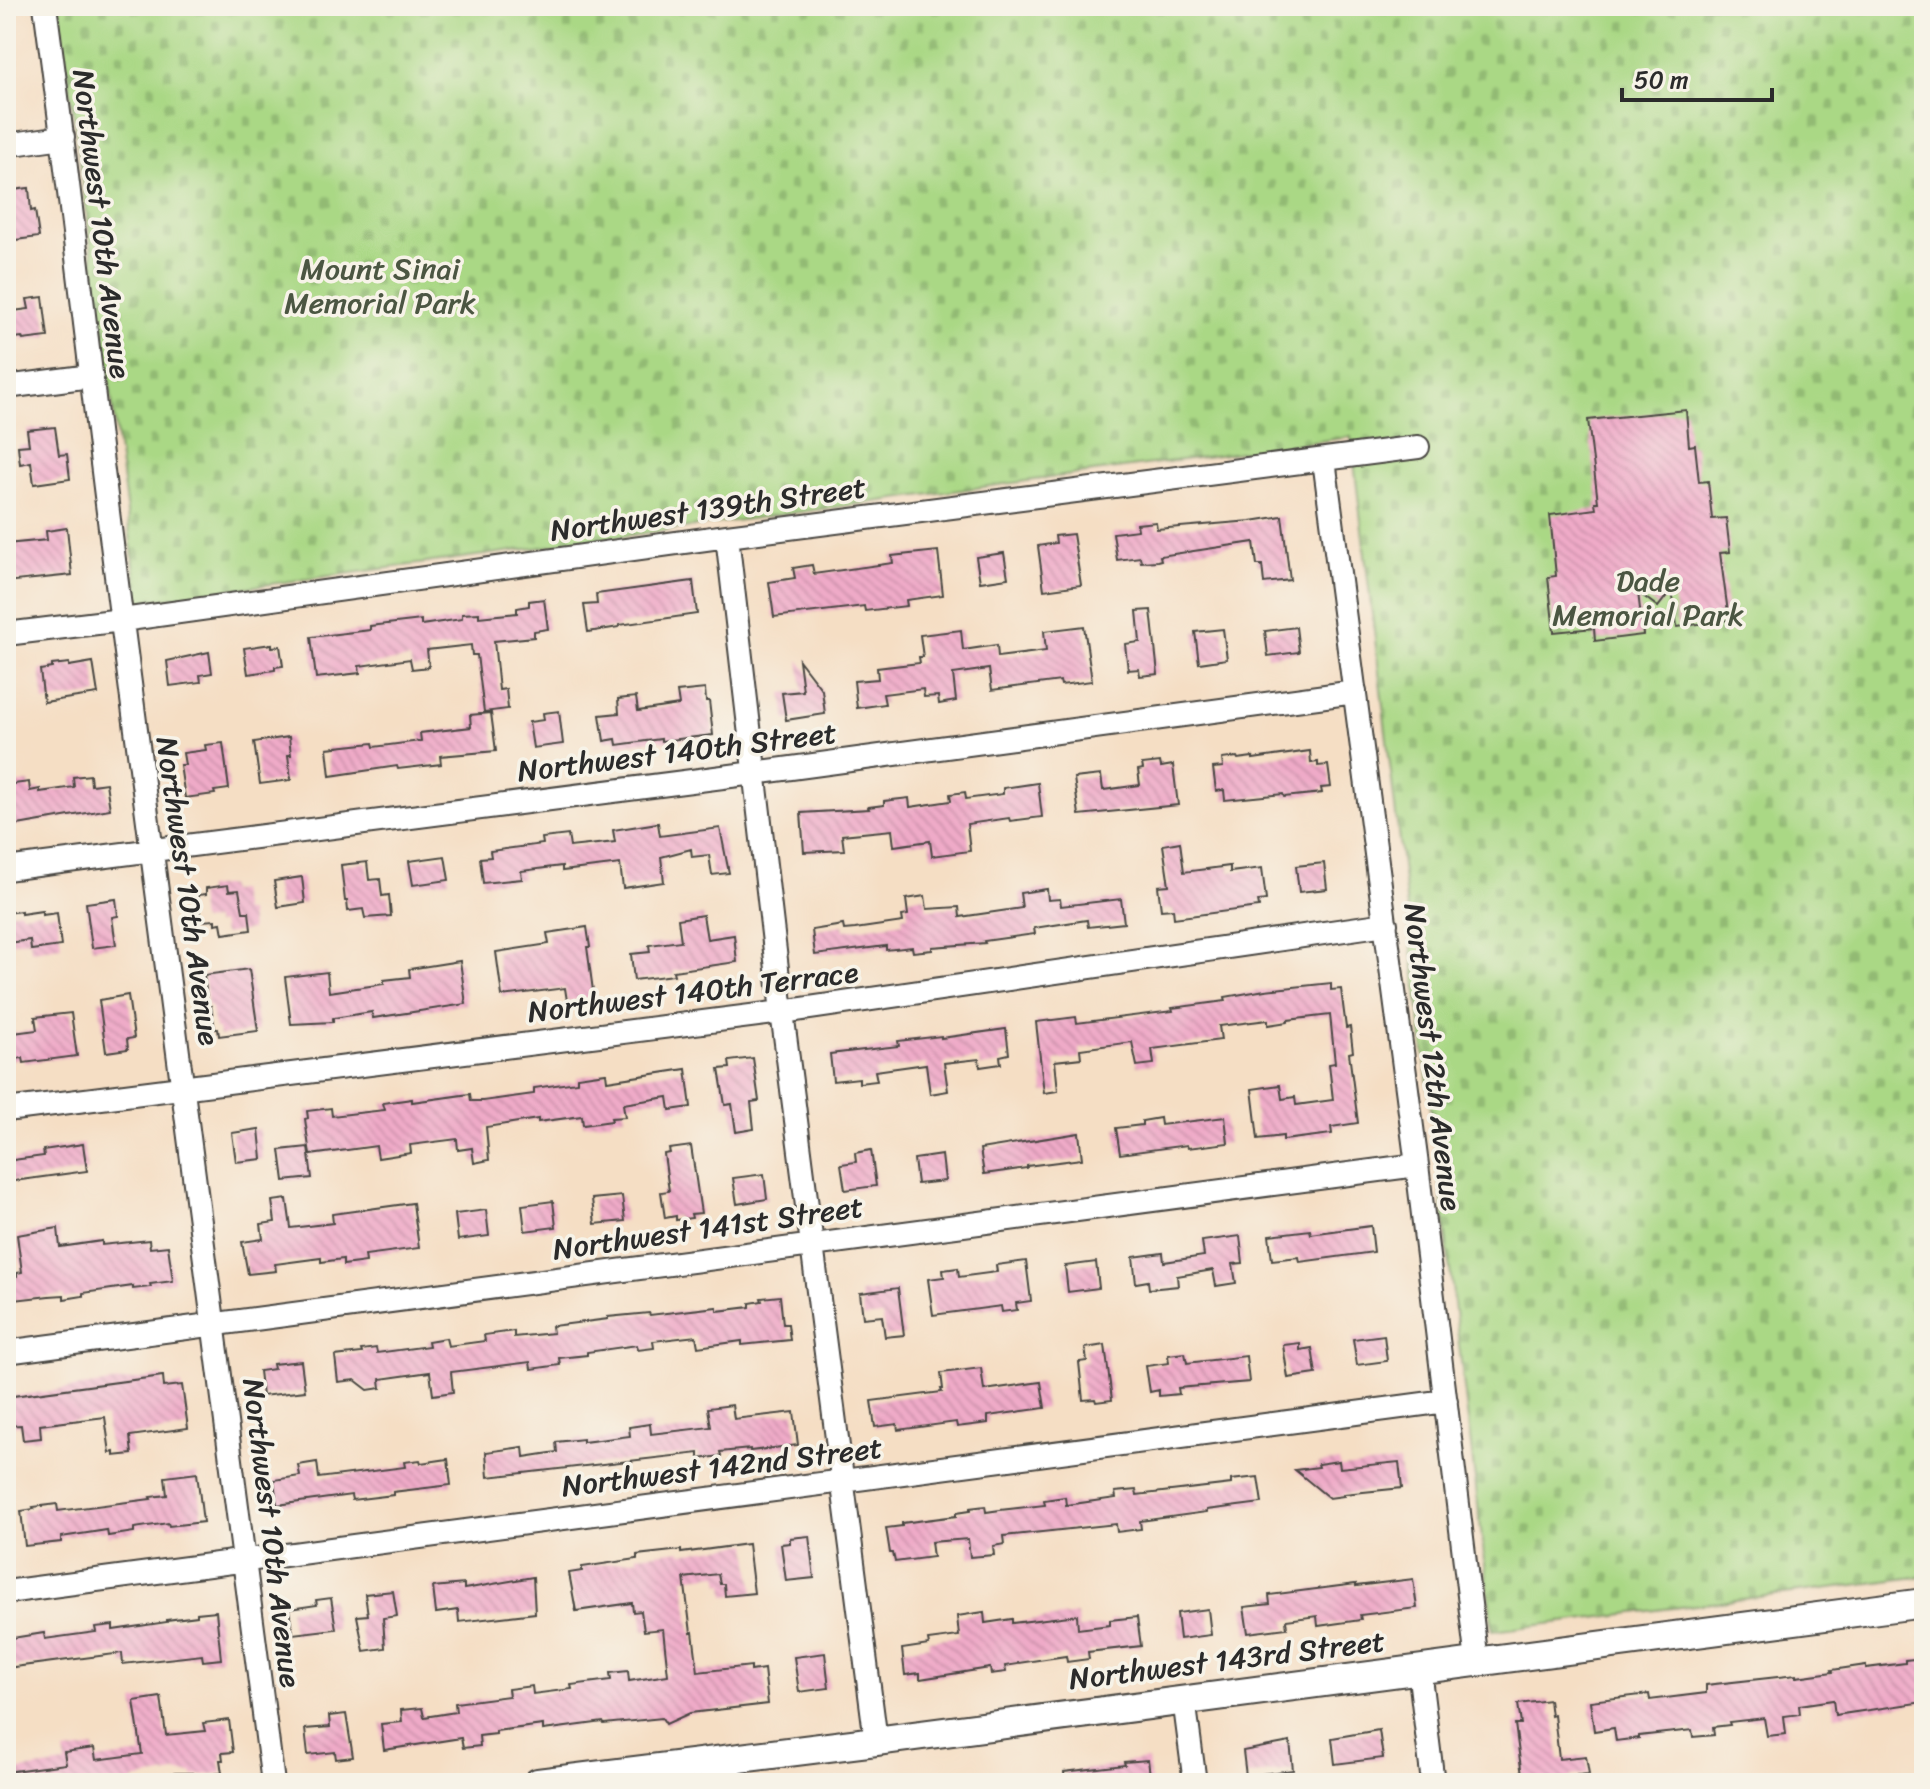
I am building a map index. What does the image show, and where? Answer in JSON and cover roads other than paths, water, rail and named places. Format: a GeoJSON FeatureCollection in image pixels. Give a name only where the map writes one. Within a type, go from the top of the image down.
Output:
{"type":"FeatureCollection","features":[{"type":"Feature","properties":{"kind":"street","name":"Northwest 10th Avenue"},"geometry":{"type":"LineString","coordinates":[[45,6],[273,1783]]}},
{"type":"Feature","properties":{"kind":"street"},"geometry":{"type":"LineString","coordinates":[[6,145],[63,137]]}},
{"type":"Feature","properties":{"kind":"street"},"geometry":{"type":"LineString","coordinates":[[6,387],[91,376]]}},
{"type":"Feature","properties":{"kind":"street","name":"Northwest 139th Street"},"geometry":{"type":"LineString","coordinates":[[6,634],[727,536],[1418,447]]}},
{"type":"Feature","properties":{"kind":"street","name":"Northwest 12th Avenue"},"geometry":{"type":"LineString","coordinates":[[1324,460],[1417,1165],[1477,1662]]}},
{"type":"Feature","properties":{"kind":"street"},"geometry":{"type":"LineString","coordinates":[[727,536],[782,1012],[876,1741]]}},
{"type":"Feature","properties":{"kind":"street","name":"Northwest 140th Street"},"geometry":{"type":"LineString","coordinates":[[6,869],[1355,692]]}},
{"type":"Feature","properties":{"kind":"street","name":"Northwest 140th Terrace"},"geometry":{"type":"LineString","coordinates":[[6,1110],[782,1012],[1386,924]]}},
{"type":"Feature","properties":{"kind":"street","name":"Northwest 141st Street"},"geometry":{"type":"LineString","coordinates":[[6,1352],[1417,1165]]}},
{"type":"Feature","properties":{"kind":"street","name":"Northwest 142nd Street"},"geometry":{"type":"LineString","coordinates":[[6,1592],[1446,1401]]}},
{"type":"Feature","properties":{"kind":"street","name":"Northwest 143rd Street"},"geometry":{"type":"LineString","coordinates":[[538,1783],[1924,1603]]}},
{"type":"Feature","properties":{"kind":"street"},"geometry":{"type":"LineString","coordinates":[[1419,1669],[1433,1783]]}},
{"type":"Feature","properties":{"kind":"street"},"geometry":{"type":"LineString","coordinates":[[1184,1699],[1195,1783]]}},
{"type":"Feature","properties":{"kind":"park label","name":"Mount Sinai Memorial Park"},"geometry":{"type":"Point","coordinates":[380,286]}},
{"type":"Feature","properties":{"kind":"park label","name":"Dade Memorial Park"},"geometry":{"type":"Point","coordinates":[1648,598]}}]}
